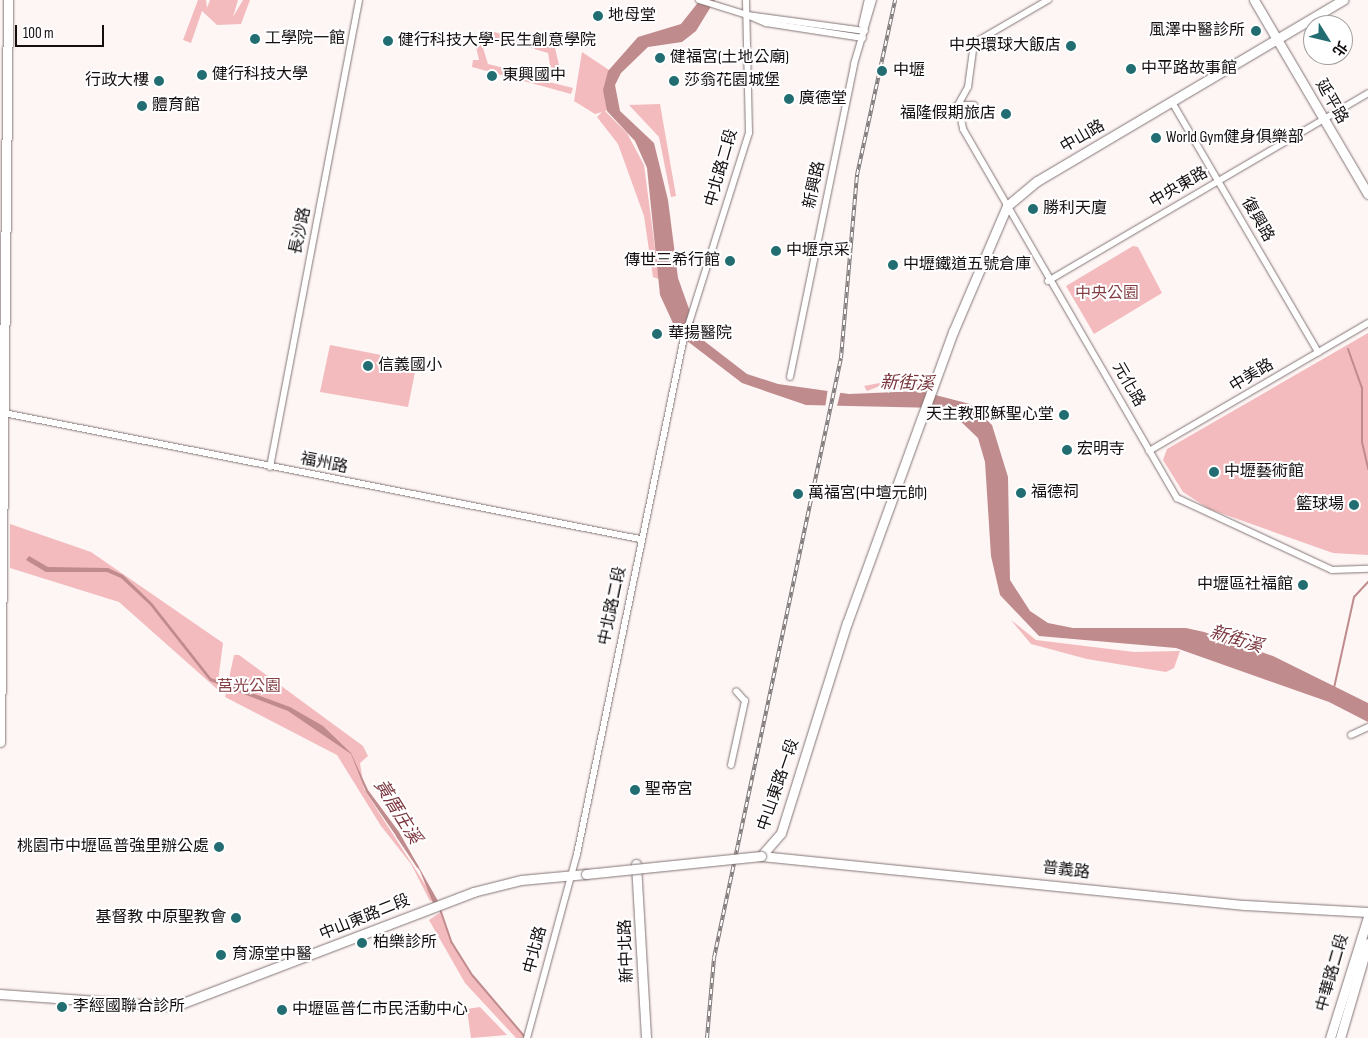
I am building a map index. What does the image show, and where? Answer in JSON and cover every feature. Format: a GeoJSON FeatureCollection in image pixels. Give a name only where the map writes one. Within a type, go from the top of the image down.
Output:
{"type":"FeatureCollection","features":[{"type":"Feature","properties":{"kind":"main road"},"geometry":{"type":"LineString","coordinates":[[0,742],[3,109],[8,0]]}},
{"type":"Feature","properties":{"kind":"main road","name":"延平路"},"geometry":{"type":"LineString","coordinates":[[1254,0],[1368,194]]}},
{"type":"Feature","properties":{"kind":"main road","name":"中山路"},"geometry":{"type":"LineString","coordinates":[[924,414],[934,384],[1007,206],[1038,181],[1344,0]]}},
{"type":"Feature","properties":{"kind":"main road","name":"中山東路一段"},"geometry":{"type":"LineString","coordinates":[[760,856],[781,834],[820,709],[924,414]]}},
{"type":"Feature","properties":{"kind":"main road"},"geometry":{"type":"LineString","coordinates":[[570,875],[760,856]]}},
{"type":"Feature","properties":{"kind":"main road","name":"普義路"},"geometry":{"type":"LineString","coordinates":[[760,856],[943,872],[1245,905],[1368,912]]}},
{"type":"Feature","properties":{"kind":"main road","name":"新中北路"},"geometry":{"type":"LineString","coordinates":[[636,864],[646,1038]]}},
{"type":"Feature","properties":{"kind":"main road","name":"中山東路二段"},"geometry":{"type":"LineString","coordinates":[[0,994],[168,1006],[222,988],[439,904],[496,885],[570,875]]}},
{"type":"Feature","properties":{"kind":"main road","name":"中華路二段"},"geometry":{"type":"LineString","coordinates":[[1330,1038],[1368,917]]}},
{"type":"Feature","properties":{"kind":"main road","name":"中華路二段"},"geometry":{"type":"LineString","coordinates":[[1340,1038],[1368,943]]}},
{"type":"Feature","properties":{"kind":"street","name":"長沙路"},"geometry":{"type":"LineString","coordinates":[[270,467],[359,0]]}},
{"type":"Feature","properties":{"kind":"street"},"geometry":{"type":"LineString","coordinates":[[699,0],[747,15],[759,22],[863,33],[873,0]]}},
{"type":"Feature","properties":{"kind":"street","name":"中北路二段"},"geometry":{"type":"LineString","coordinates":[[570,875],[683,342],[748,133],[746,0]]}},
{"type":"Feature","properties":{"kind":"street","name":"新興路"},"geometry":{"type":"LineString","coordinates":[[790,377],[863,33],[868,0]]}},
{"type":"Feature","properties":{"kind":"street"},"geometry":{"type":"LineString","coordinates":[[958,105],[968,87],[974,43],[1048,0]]}},
{"type":"Feature","properties":{"kind":"street","name":"中央東路"},"geometry":{"type":"LineString","coordinates":[[1048,281],[1324,120],[1368,92]]}},
{"type":"Feature","properties":{"kind":"street","name":"復興路"},"geometry":{"type":"LineString","coordinates":[[1172,102],[1318,352]]}},
{"type":"Feature","properties":{"kind":"street"},"geometry":{"type":"LineString","coordinates":[[941,115],[958,105],[974,105]]}},
{"type":"Feature","properties":{"kind":"street","name":"元化路"},"geometry":{"type":"LineString","coordinates":[[958,105],[958,122],[1048,281],[1177,498],[1205,513],[1332,570],[1368,569]]}},
{"type":"Feature","properties":{"kind":"street","name":"中美路"},"geometry":{"type":"LineString","coordinates":[[1150,451],[1368,323]]}},
{"type":"Feature","properties":{"kind":"street","name":"福州路"},"geometry":{"type":"LineString","coordinates":[[1,414],[640,538]]}},
{"type":"Feature","properties":{"kind":"street"},"geometry":{"type":"LineString","coordinates":[[731,765],[744,701],[736,691]]}},
{"type":"Feature","properties":{"kind":"street"},"geometry":{"type":"LineString","coordinates":[[1351,735],[1368,727]]}},
{"type":"Feature","properties":{"kind":"street","name":"中北路"},"geometry":{"type":"LineString","coordinates":[[527,1035],[570,875]]}},
{"type":"Feature","properties":{"kind":"green space"},"geometry":{"type":"Polygon","coordinates":[[[198,0],[206,0],[207,8],[210,0],[238,0],[233,17],[243,0],[250,0],[241,24],[217,25],[202,11],[191,43],[183,40],[198,0]]]}},
{"type":"Feature","properties":{"kind":"green space"},"geometry":{"type":"Polygon","coordinates":[[[494,32],[555,48],[560,69],[549,82],[573,88],[571,94],[472,67],[473,60],[479,60],[476,47],[494,32]],[[497,38],[483,48],[488,64],[540,77],[551,71],[548,53],[497,38]]]}},
{"type":"Feature","properties":{"kind":"green space"},"geometry":{"type":"Polygon","coordinates":[[[582,52],[612,72],[611,108],[605,111],[627,133],[644,165],[659,279],[653,277],[644,216],[618,144],[597,117],[602,112],[595,114],[574,101],[582,52]]]}},
{"type":"Feature","properties":{"kind":"green space"},"geometry":{"type":"Polygon","coordinates":[[[660,104],[676,196],[671,197],[659,137],[629,105],[660,104]]]}},
{"type":"Feature","properties":{"kind":"green space","name":"中央公園"},"geometry":{"type":"Polygon","coordinates":[[[1133,246],[1138,247],[1162,293],[1094,334],[1066,286],[1133,246]]]}},
{"type":"Feature","properties":{"kind":"green space"},"geometry":{"type":"Polygon","coordinates":[[[1368,333],[1368,555],[1333,553],[1209,509],[1183,492],[1163,460],[1167,449],[1368,333]]]}},
{"type":"Feature","properties":{"kind":"green space"},"geometry":{"type":"Polygon","coordinates":[[[330,345],[417,362],[408,407],[320,392],[330,345]]]}},
{"type":"Feature","properties":{"kind":"green space"},"geometry":{"type":"Polygon","coordinates":[[[890,381],[918,384],[917,388],[880,386],[867,391],[864,386],[890,381]]]}},
{"type":"Feature","properties":{"kind":"green space","name":"莒光公園"},"geometry":{"type":"Polygon","coordinates":[[[10,524],[91,552],[223,643],[217,689],[119,602],[10,568],[10,524]]]}},
{"type":"Feature","properties":{"kind":"green space"},"geometry":{"type":"Polygon","coordinates":[[[1011,620],[1036,640],[1134,652],[1180,651],[1174,668],[1166,672],[1087,659],[1031,644],[1011,620]]]}},
{"type":"Feature","properties":{"kind":"green space","name":"莒光公園"},"geometry":{"type":"Polygon","coordinates":[[[234,655],[239,655],[363,746],[368,756],[360,763],[364,789],[435,900],[430,901],[411,864],[381,826],[337,755],[225,697],[234,655]]]}},
{"type":"Feature","properties":{"kind":"green space"},"geometry":{"type":"Polygon","coordinates":[[[441,912],[452,943],[473,976],[526,1038],[516,1038],[465,983],[429,920],[441,912]]]}},
{"type":"Feature","properties":{"kind":"green space"},"geometry":{"type":"Polygon","coordinates":[[[480,1007],[507,1035],[471,1038],[467,1009],[480,1007]]]}},
{"type":"Feature","properties":{"kind":"shaded area","name":"新街溪"},"geometry":{"type":"Polygon","coordinates":[[[700,0],[715,0],[696,31],[682,42],[648,47],[621,73],[615,85],[620,111],[654,143],[668,200],[678,278],[699,337],[747,374],[778,384],[849,394],[920,391],[970,404],[992,425],[1008,477],[1010,580],[1030,611],[1048,623],[1073,628],[1186,628],[1204,632],[1273,656],[1368,703],[1368,722],[1329,702],[1176,648],[1039,636],[1000,595],[991,556],[985,462],[978,438],[954,415],[938,408],[806,405],[742,383],[678,334],[660,295],[647,168],[635,141],[607,111],[603,90],[608,71],[638,37],[681,24],[700,0]]]}},
{"type":"Feature","properties":{"kind":"shaded area"},"geometry":{"type":"Polygon","coordinates":[[[29,556],[48,567],[108,568],[123,575],[152,603],[211,678],[290,707],[323,726],[351,753],[368,790],[399,832],[438,901],[433,903],[420,871],[366,792],[351,754],[288,711],[210,681],[150,605],[121,578],[107,572],[46,572],[26,560],[29,556]]]}},
{"type":"Feature","properties":{"kind":"pier"},"geometry":{"type":"Polygon","coordinates":[[[828,388],[841,390],[836,410],[825,408],[828,388]]]}},
{"type":"Feature","properties":{"kind":"waterway"},"geometry":{"type":"LineString","coordinates":[[1348,349],[1362,388],[1362,442],[1368,469]]}},
{"type":"Feature","properties":{"kind":"waterway"},"geometry":{"type":"LineString","coordinates":[[1334,688],[1354,597],[1368,582]]}},
{"type":"Feature","properties":{"kind":"waterway","name":"黃厝庄溪"},"geometry":{"type":"LineString","coordinates":[[397,836],[418,867]]}},
{"type":"Feature","properties":{"kind":"waterway","name":"黃厝庄溪"},"geometry":{"type":"LineString","coordinates":[[440,909],[452,943],[473,976],[525,1037]]}},
{"type":"Feature","properties":{"kind":"railway"},"geometry":{"type":"LineString","coordinates":[[707,1038],[714,958],[841,358],[857,175],[895,0]]}},
{"type":"Feature","properties":{"kind":"place","name":"地母堂"},"geometry":{"type":"Point","coordinates":[598,16]}},
{"type":"Feature","properties":{"kind":"place","name":"風澤中醫診所"},"geometry":{"type":"Point","coordinates":[1256,31]}},
{"type":"Feature","properties":{"kind":"place","name":"工學院一館"},"geometry":{"type":"Point","coordinates":[255,39]}},
{"type":"Feature","properties":{"kind":"place","name":"健行科技大學-民生創意學院"},"geometry":{"type":"Point","coordinates":[388,41]}},
{"type":"Feature","properties":{"kind":"place","name":"中央環球大飯店"},"geometry":{"type":"Point","coordinates":[1071,46]}},
{"type":"Feature","properties":{"kind":"place","name":"健福宮(土地公廟)"},"geometry":{"type":"Point","coordinates":[660,58]}},
{"type":"Feature","properties":{"kind":"place","name":"中平路故事館"},"geometry":{"type":"Point","coordinates":[1131,69]}},
{"type":"Feature","properties":{"kind":"place","name":"中壢"},"geometry":{"type":"Point","coordinates":[882,71]}},
{"type":"Feature","properties":{"kind":"place","name":"健行科技大學"},"geometry":{"type":"Point","coordinates":[202,75]}},
{"type":"Feature","properties":{"kind":"place","name":"東興國中"},"geometry":{"type":"Point","coordinates":[492,76]}},
{"type":"Feature","properties":{"kind":"place","name":"行政大樓"},"geometry":{"type":"Point","coordinates":[159,81]}},
{"type":"Feature","properties":{"kind":"place","name":"莎翁花園城堡"},"geometry":{"type":"Point","coordinates":[674,81]}},
{"type":"Feature","properties":{"kind":"place","name":"廣德堂"},"geometry":{"type":"Point","coordinates":[789,99]}},
{"type":"Feature","properties":{"kind":"place","name":"體育館"},"geometry":{"type":"Point","coordinates":[142,106]}},
{"type":"Feature","properties":{"kind":"place","name":"福隆假期旅店"},"geometry":{"type":"Point","coordinates":[1006,114]}},
{"type":"Feature","properties":{"kind":"place","name":"World Gym健身俱樂部"},"geometry":{"type":"Point","coordinates":[1156,138]}},
{"type":"Feature","properties":{"kind":"place","name":"勝利天廈"},"geometry":{"type":"Point","coordinates":[1033,209]}},
{"type":"Feature","properties":{"kind":"place","name":"中壢京采"},"geometry":{"type":"Point","coordinates":[776,251]}},
{"type":"Feature","properties":{"kind":"place","name":"傳世三希行館"},"geometry":{"type":"Point","coordinates":[730,261]}},
{"type":"Feature","properties":{"kind":"place","name":"中壢鐵道五號倉庫"},"geometry":{"type":"Point","coordinates":[893,265]}},
{"type":"Feature","properties":{"kind":"place","name":"華揚醫院"},"geometry":{"type":"Point","coordinates":[657,334]}},
{"type":"Feature","properties":{"kind":"place","name":"信義國小"},"geometry":{"type":"Point","coordinates":[368,366]}},
{"type":"Feature","properties":{"kind":"place","name":"天主教耶穌聖心堂"},"geometry":{"type":"Point","coordinates":[1064,415]}},
{"type":"Feature","properties":{"kind":"place","name":"宏明寺"},"geometry":{"type":"Point","coordinates":[1067,450]}},
{"type":"Feature","properties":{"kind":"place","name":"中壢藝術館"},"geometry":{"type":"Point","coordinates":[1214,472]}},
{"type":"Feature","properties":{"kind":"place","name":"福德祠"},"geometry":{"type":"Point","coordinates":[1021,493]}},
{"type":"Feature","properties":{"kind":"place","name":"萬福宮(中壇元帥)"},"geometry":{"type":"Point","coordinates":[798,494]}},
{"type":"Feature","properties":{"kind":"place","name":"籃球場"},"geometry":{"type":"Point","coordinates":[1354,505]}},
{"type":"Feature","properties":{"kind":"place","name":"中壢區社福館"},"geometry":{"type":"Point","coordinates":[1303,585]}},
{"type":"Feature","properties":{"kind":"place","name":"聖帝宮"},"geometry":{"type":"Point","coordinates":[635,790]}},
{"type":"Feature","properties":{"kind":"place","name":"桃園市中壢區普強里辦公處"},"geometry":{"type":"Point","coordinates":[219,847]}},
{"type":"Feature","properties":{"kind":"place","name":"基督教 中原聖教會"},"geometry":{"type":"Point","coordinates":[236,918]}},
{"type":"Feature","properties":{"kind":"place","name":"柏樂診所"},"geometry":{"type":"Point","coordinates":[362,943]}},
{"type":"Feature","properties":{"kind":"place","name":"育源堂中醫"},"geometry":{"type":"Point","coordinates":[221,955]}},
{"type":"Feature","properties":{"kind":"place","name":"李經國聯合診所"},"geometry":{"type":"Point","coordinates":[62,1007]}},
{"type":"Feature","properties":{"kind":"place","name":"中壢區普仁市民活動中心"},"geometry":{"type":"Point","coordinates":[282,1010]}}]}
